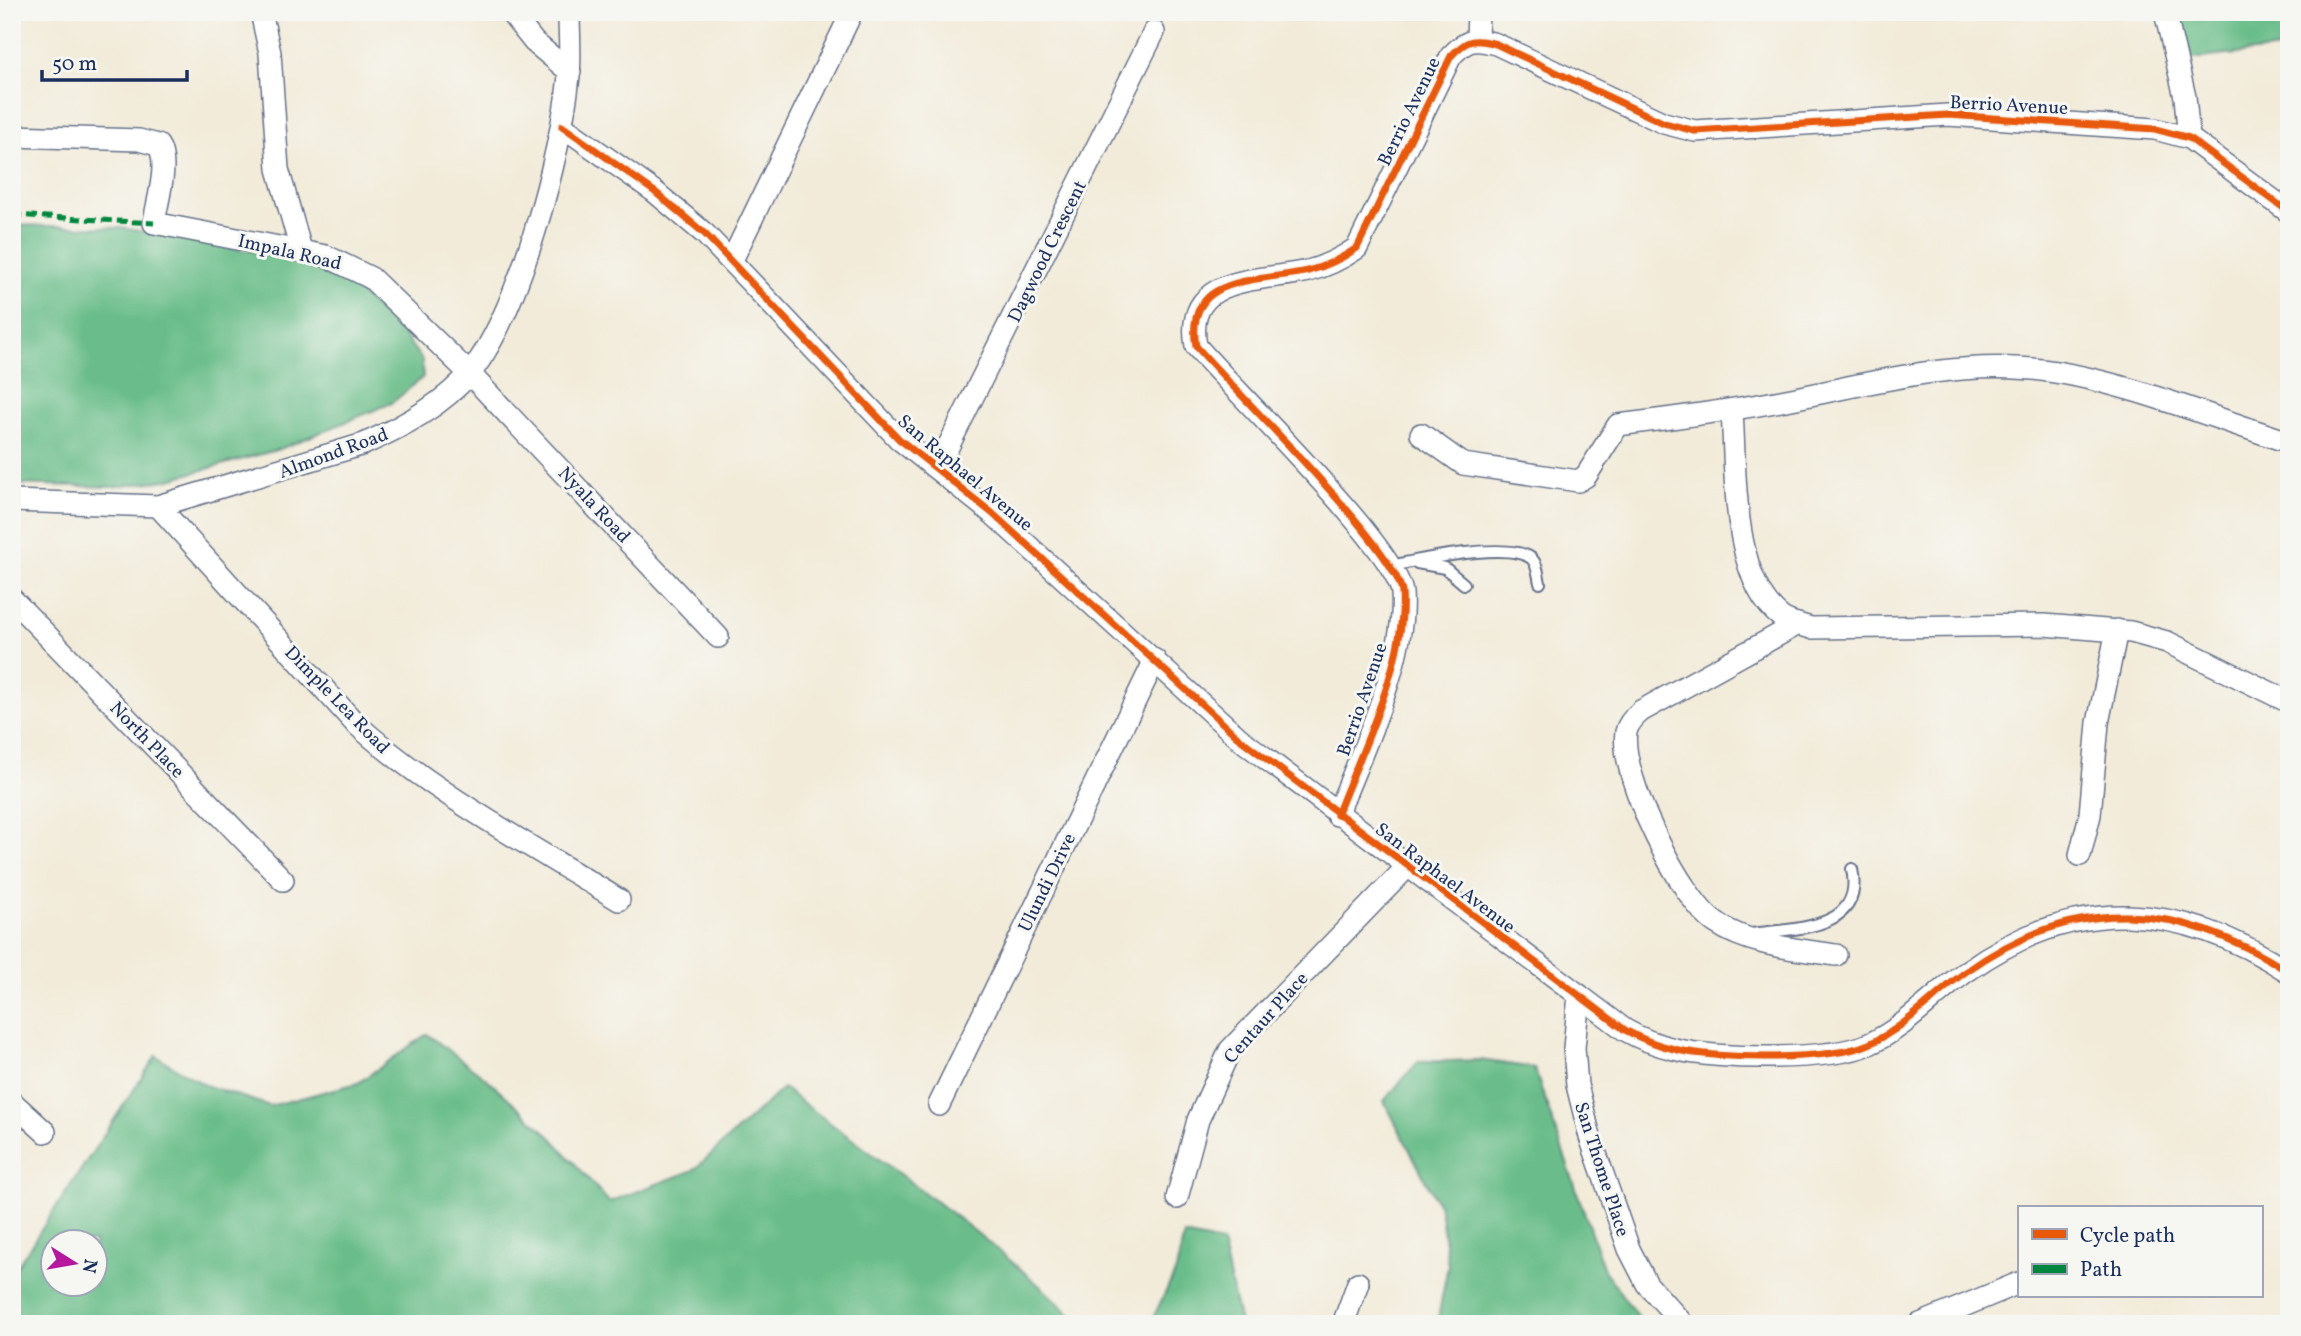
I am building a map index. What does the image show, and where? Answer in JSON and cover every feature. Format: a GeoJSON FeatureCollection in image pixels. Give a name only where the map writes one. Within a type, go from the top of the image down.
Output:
{"type":"FeatureCollection","features":[{"type":"Feature","properties":{"kind":"street"},"geometry":{"type":"LineString","coordinates":[[261,12],[270,53],[278,169],[301,250]]}},
{"type":"Feature","properties":{"kind":"street"},"geometry":{"type":"LineString","coordinates":[[510,12],[534,42],[570,72]]}},
{"type":"Feature","properties":{"kind":"street","name":"Almond Road"},"geometry":{"type":"LineString","coordinates":[[12,501],[159,506],[365,444],[397,429],[432,406],[470,373],[497,327],[529,248],[562,126],[570,72],[569,12]]}},
{"type":"Feature","properties":{"kind":"street"},"geometry":{"type":"LineString","coordinates":[[732,260],[852,12]]}},
{"type":"Feature","properties":{"kind":"street"},"geometry":{"type":"LineString","coordinates":[[1477,39],[1478,12]]}},
{"type":"Feature","properties":{"kind":"street"},"geometry":{"type":"LineString","coordinates":[[2165,12],[2185,97],[2189,138]]}},
{"type":"Feature","properties":{"kind":"street","name":"Dagwood Crescent"},"geometry":{"type":"LineString","coordinates":[[937,470],[1154,32]]}},
{"type":"Feature","properties":{"kind":"street","name":"Berrio Avenue"},"geometry":{"type":"LineString","coordinates":[[1337,815],[1394,662],[1402,620],[1402,564],[1218,373],[1196,346],[1193,328],[1201,306],[1216,291],[1237,281],[1305,272],[1333,264],[1357,248],[1451,56],[1461,46],[1477,39],[1496,44],[1664,123],[1695,131],[1948,115],[2155,129],[2189,138],[2289,212]]}},
{"type":"Feature","properties":{"kind":"street","name":"San Raphael Avenue"},"geometry":{"type":"LineString","coordinates":[[562,126],[655,192],[732,260],[900,439],[992,513],[1240,739],[1337,815],[1625,1030],[1646,1041],[1707,1055],[1811,1055],[1843,1052],[1869,1044],[1899,1026],[1952,981],[2010,943],[2094,916],[2149,916],[2203,929],[2289,972]]}},
{"type":"Feature","properties":{"kind":"street","name":"Impala Road"},"geometry":{"type":"LineString","coordinates":[[12,136],[139,140],[158,145],[162,151],[163,163],[154,223],[301,250],[340,260],[370,278],[470,373]]}},
{"type":"Feature","properties":{"kind":"street"},"geometry":{"type":"LineString","coordinates":[[1421,434],[1463,464],[1578,481],[1586,476],[1618,425],[1732,411],[1930,372],[1990,368],[2034,369],[2093,379],[2289,442]]}},
{"type":"Feature","properties":{"kind":"street","name":"Nyala Road"},"geometry":{"type":"LineString","coordinates":[[470,373],[718,637]]}},
{"type":"Feature","properties":{"kind":"street"},"geometry":{"type":"LineString","coordinates":[[1732,411],[1739,515],[1749,568],[1763,598],[1782,618],[1811,628],[1870,630],[2044,625],[2117,630],[2167,642],[2289,702]]}},
{"type":"Feature","properties":{"kind":"street","name":"Dimple Lea Road"},"geometry":{"type":"LineString","coordinates":[[159,506],[354,722],[387,752],[420,776],[619,900]]}},
{"type":"Feature","properties":{"kind":"street","name":"North Place"},"geometry":{"type":"LineString","coordinates":[[12,599],[283,880]]}},
{"type":"Feature","properties":{"kind":"street"},"geometry":{"type":"LineString","coordinates":[[1798,624],[1641,710],[1631,720],[1626,732],[1632,774],[1651,827],[1696,904],[1716,923],[1743,935],[1836,956]]}},
{"type":"Feature","properties":{"kind":"street"},"geometry":{"type":"LineString","coordinates":[[2080,855],[2090,815],[2098,723],[2117,630]]}},
{"type":"Feature","properties":{"kind":"street","name":"Ulundi Drive"},"geometry":{"type":"LineString","coordinates":[[939,1105],[1155,660]]}},
{"type":"Feature","properties":{"kind":"street","name":"Centaur Place"},"geometry":{"type":"LineString","coordinates":[[1177,1198],[1198,1120],[1230,1050],[1407,867]]}},
{"type":"Feature","properties":{"kind":"street","name":"San Thome Place"},"geometry":{"type":"LineString","coordinates":[[1579,995],[1574,1048],[1577,1085],[1590,1136],[1629,1249],[1647,1284],[1668,1311],[1683,1324]]}},
{"type":"Feature","properties":{"kind":"street"},"geometry":{"type":"LineString","coordinates":[[12,1102],[45,1132]]}},
{"type":"Feature","properties":{"kind":"street"},"geometry":{"type":"LineString","coordinates":[[1343,1324],[1358,1283]]}},
{"type":"Feature","properties":{"kind":"street"},"geometry":{"type":"LineString","coordinates":[[1920,1324],[2018,1283]]}},
{"type":"Feature","properties":{"kind":"lane"},"geometry":{"type":"LineString","coordinates":[[1402,564],[1455,552],[1521,554],[1532,559],[1537,567],[1539,583]]}},
{"type":"Feature","properties":{"kind":"lane"},"geometry":{"type":"LineString","coordinates":[[1402,564],[1444,568],[1464,584]]}},
{"type":"Feature","properties":{"kind":"lane"},"geometry":{"type":"LineString","coordinates":[[1743,935],[1833,920],[1844,910],[1853,892],[1852,869]]}},
{"type":"Feature","properties":{"kind":"green space"},"geometry":{"type":"Polygon","coordinates":[[[2178,12],[2289,12],[2289,48],[2192,59],[2178,12]]]}},
{"type":"Feature","properties":{"kind":"green space"},"geometry":{"type":"Polygon","coordinates":[[[12,225],[123,228],[298,260],[342,275],[403,334],[422,360],[423,377],[392,403],[280,449],[166,480],[112,487],[12,484],[12,225]]]}},
{"type":"Feature","properties":{"kind":"green space"},"geometry":{"type":"Polygon","coordinates":[[[427,1034],[487,1079],[551,1137],[609,1202],[694,1170],[783,1088],[973,1230],[1046,1291],[1080,1324],[12,1324],[12,1274],[38,1235],[38,1298],[108,1298],[108,1228],[42,1228],[156,1056],[205,1085],[270,1106],[358,1083],[427,1034]]]}},
{"type":"Feature","properties":{"kind":"green space"},"geometry":{"type":"Polygon","coordinates":[[[1480,1060],[1534,1068],[1604,1270],[1643,1324],[1437,1324],[1448,1265],[1440,1208],[1384,1101],[1418,1062],[1480,1060]]]}},
{"type":"Feature","properties":{"kind":"green space"},"geometry":{"type":"Polygon","coordinates":[[[1184,1235],[1222,1243],[1240,1324],[1150,1324],[1176,1271],[1184,1235]]]}},
{"type":"Feature","properties":{"kind":"marked path"},"geometry":{"type":"LineString","coordinates":[[12,215],[154,223]]}},
{"type":"Feature","properties":{"kind":"cycle path"},"geometry":{"type":"LineString","coordinates":[[1337,815],[1390,676],[1402,619],[1402,593],[1394,572],[1345,508],[1196,346],[1195,322],[1201,305],[1213,293],[1230,285],[1315,269],[1334,262],[1357,248],[1451,56],[1466,43],[1482,41],[1496,44],[1664,123],[1695,131],[1948,115],[2155,129],[2189,138],[2289,212]]}},
{"type":"Feature","properties":{"kind":"cycle path"},"geometry":{"type":"LineString","coordinates":[[562,126],[655,192],[705,234],[899,439],[992,513],[1240,739],[1625,1030],[1637,1036],[1655,1044],[1693,1053],[1744,1057],[1802,1056],[1851,1050],[1869,1044],[1896,1029],[1967,971],[2007,946],[2048,929],[2088,919],[2128,916],[2168,920],[2208,931],[2248,948],[2289,972]]}}]}
